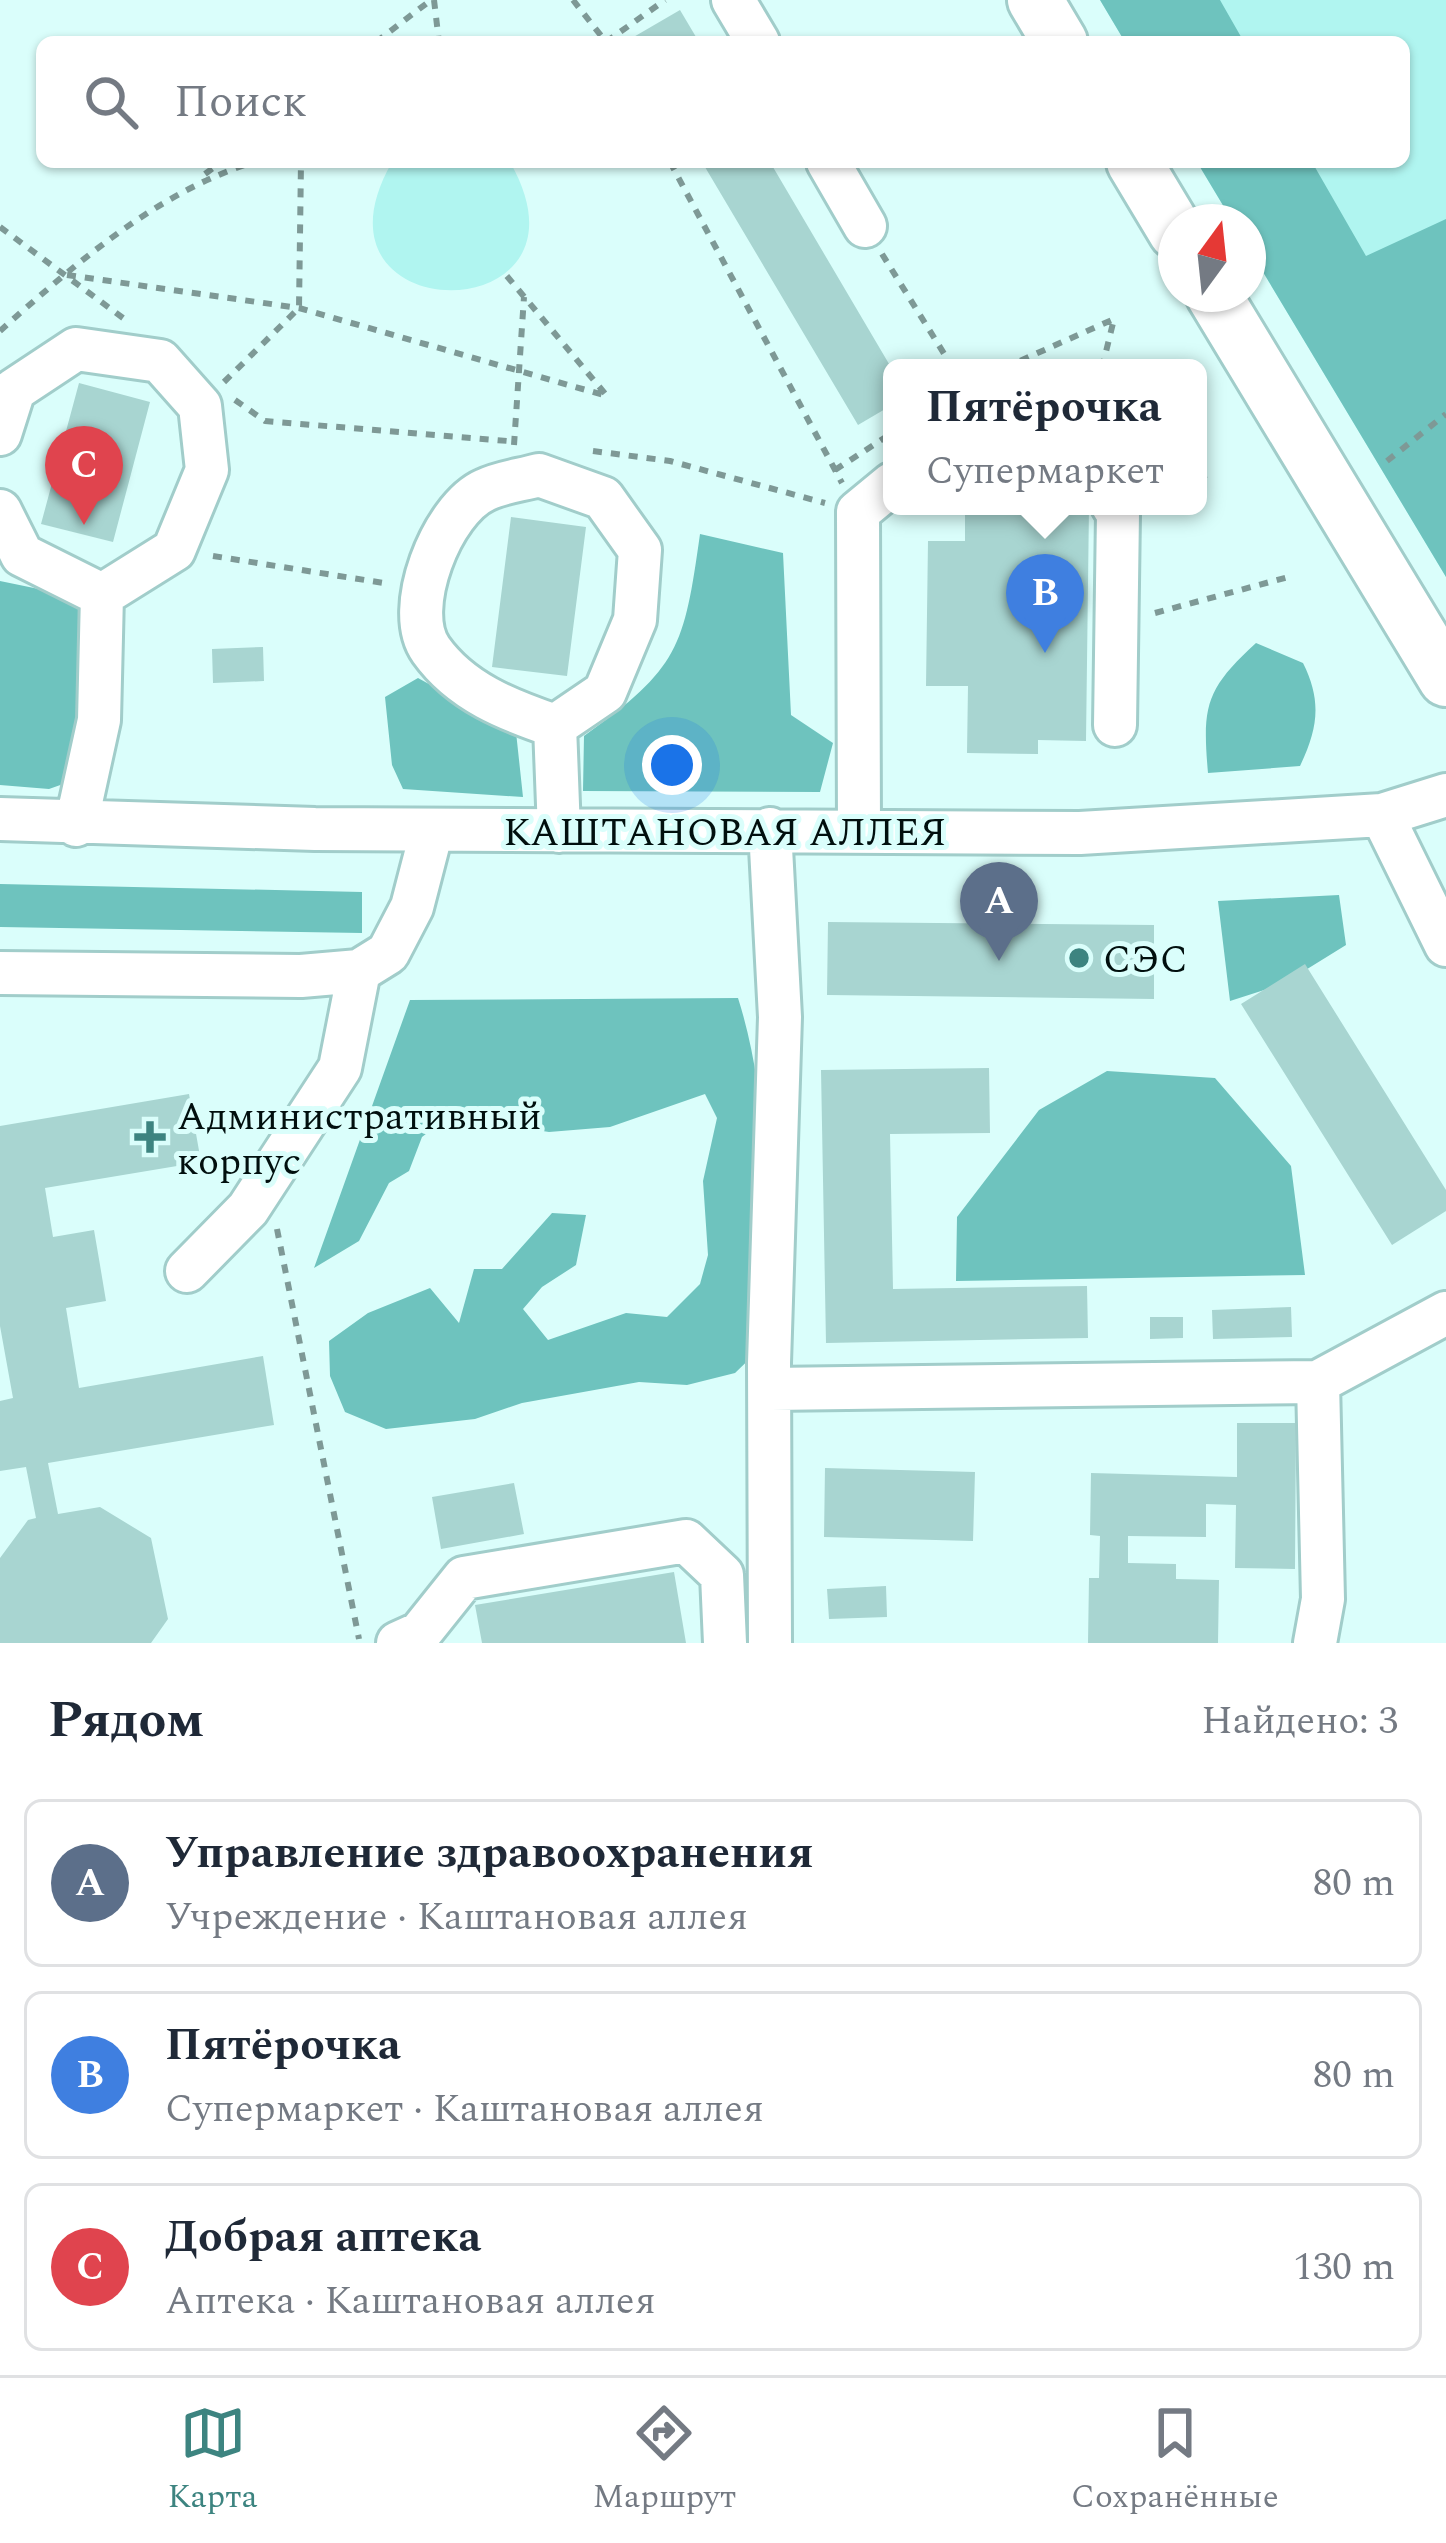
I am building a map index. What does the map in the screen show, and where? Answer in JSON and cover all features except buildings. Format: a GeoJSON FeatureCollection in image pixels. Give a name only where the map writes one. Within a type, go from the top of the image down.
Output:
{"type":"FeatureCollection","features":[{"type":"Feature","properties":{"kind":"main road"},"geometry":{"type":"LineString","coordinates":[[1035,0],[1056,36]]}},
{"type":"Feature","properties":{"kind":"main road"},"geometry":{"type":"LineString","coordinates":[[1137,168],[1159,204]]}},
{"type":"Feature","properties":{"kind":"main road"},"geometry":{"type":"LineString","coordinates":[[1224,312],[1446,679]]}},
{"type":"Feature","properties":{"kind":"street"},"geometry":{"type":"LineString","coordinates":[[733,0],[754,36]]}},
{"type":"Feature","properties":{"kind":"street"},"geometry":{"type":"LineString","coordinates":[[831,168],[865,226]]}},
{"type":"Feature","properties":{"kind":"street"},"geometry":{"type":"LineString","coordinates":[[0,434],[14,390],[76,349],[160,361],[200,406],[207,470],[174,550],[102,595]]}},
{"type":"Feature","properties":{"kind":"street"},"geometry":{"type":"LineString","coordinates":[[538,475],[603,498],[640,550],[634,620],[605,692],[555,726],[466,688],[428,646],[423,590],[443,529],[482,490],[538,475]]}},
{"type":"Feature","properties":{"kind":"street"},"geometry":{"type":"LineString","coordinates":[[859,831],[858,512],[883,491]]}},
{"type":"Feature","properties":{"kind":"street"},"geometry":{"type":"LineString","coordinates":[[0,511],[22,555],[102,595]]}},
{"type":"Feature","properties":{"kind":"street"},"geometry":{"type":"LineString","coordinates":[[1115,725],[1118,515]]}},
{"type":"Feature","properties":{"kind":"street"},"geometry":{"type":"LineString","coordinates":[[76,825],[99,719],[102,595]]}},
{"type":"Feature","properties":{"kind":"street"},"geometry":{"type":"LineString","coordinates":[[555,726],[559,830]]}},
{"type":"Feature","properties":{"kind":"street","name":"КАШТАНОВАЯ АЛЛЕЯ"},"geometry":{"type":"LineString","coordinates":[[0,819],[305,829],[1080,833],[1382,815],[1446,795]]}},
{"type":"Feature","properties":{"kind":"street"},"geometry":{"type":"LineString","coordinates":[[1382,815],[1446,945]]}},
{"type":"Feature","properties":{"kind":"street"},"geometry":{"type":"LineString","coordinates":[[770,829],[780,1017],[770,1643]]}},
{"type":"Feature","properties":{"kind":"street"},"geometry":{"type":"LineString","coordinates":[[0,973],[301,976],[359,971],[388,953],[412,907],[431,830]]}},
{"type":"Feature","properties":{"kind":"street"},"geometry":{"type":"LineString","coordinates":[[187,1270],[248,1209],[340,1068],[359,971]]}},
{"type":"Feature","properties":{"kind":"street"},"geometry":{"type":"LineString","coordinates":[[771,1389],[1318,1382],[1442,1325]]}},
{"type":"Feature","properties":{"kind":"street"},"geometry":{"type":"LineString","coordinates":[[1316,1643],[1323,1600],[1318,1382]]}},
{"type":"Feature","properties":{"kind":"street"},"geometry":{"type":"LineString","coordinates":[[398,1643],[420,1633],[464,1578],[686,1541],[722,1575],[725,1643]]}},
{"type":"Feature","properties":{"kind":"path"},"geometry":{"type":"LineString","coordinates":[[384,36],[432,0],[438,36]]}},
{"type":"Feature","properties":{"kind":"path"},"geometry":{"type":"LineString","coordinates":[[573,0],[601,36]]}},
{"type":"Feature","properties":{"kind":"path"},"geometry":{"type":"LineString","coordinates":[[614,36],[665,0]]}},
{"type":"Feature","properties":{"kind":"path"},"geometry":{"type":"LineString","coordinates":[[0,331],[64,274],[213,168]]}},
{"type":"Feature","properties":{"kind":"path"},"geometry":{"type":"LineString","coordinates":[[199,179],[235,168]]}},
{"type":"Feature","properties":{"kind":"path"},"geometry":{"type":"LineString","coordinates":[[301,168],[299,308],[218,388],[265,421],[536,445]]}},
{"type":"Feature","properties":{"kind":"path"},"geometry":{"type":"LineString","coordinates":[[673,168],[858,512]]}},
{"type":"Feature","properties":{"kind":"path"},"geometry":{"type":"LineString","coordinates":[[865,226],[947,359]]}},
{"type":"Feature","properties":{"kind":"path"},"geometry":{"type":"LineString","coordinates":[[0,227],[130,323]]}},
{"type":"Feature","properties":{"kind":"path"},"geometry":{"type":"LineString","coordinates":[[64,274],[299,308],[607,396],[506,275]]}},
{"type":"Feature","properties":{"kind":"path"},"geometry":{"type":"LineString","coordinates":[[507,484],[524,295]]}},
{"type":"Feature","properties":{"kind":"path"},"geometry":{"type":"LineString","coordinates":[[1024,359],[1114,319],[1104,359]]}},
{"type":"Feature","properties":{"kind":"path"},"geometry":{"type":"LineString","coordinates":[[1387,461],[1446,414]]}},
{"type":"Feature","properties":{"kind":"path"},"geometry":{"type":"LineString","coordinates":[[835,470],[883,439]]}},
{"type":"Feature","properties":{"kind":"path"},"geometry":{"type":"LineString","coordinates":[[581,450],[670,461],[858,512]]}},
{"type":"Feature","properties":{"kind":"path"},"geometry":{"type":"LineString","coordinates":[[174,550],[423,590]]}},
{"type":"Feature","properties":{"kind":"path"},"geometry":{"type":"LineString","coordinates":[[1117,623],[1292,576]]}},
{"type":"Feature","properties":{"kind":"path"},"geometry":{"type":"LineString","coordinates":[[268,1179],[310,1416],[360,1643]]}},
{"type":"Feature","properties":{"kind":"shaded area"},"geometry":{"type":"Polygon","coordinates":[[[1100,0],[1446,0],[1446,577],[1266,277],[1266,204],[1222,204],[1201,168],[1410,168],[1410,36],[1121,36],[1100,0]]]}},
{"type":"Feature","properties":{"kind":"shaded area"},"geometry":{"type":"Polygon","coordinates":[[[1100,0],[1220,0],[1241,36],[1121,36],[1100,0]]]}},
{"type":"Feature","properties":{"kind":"shaded area"},"geometry":{"type":"Polygon","coordinates":[[[390,168],[512,168],[529,218],[519,258],[490,282],[451,290],[412,282],[383,258],[373,218],[390,168]]]}},
{"type":"Feature","properties":{"kind":"shaded area"},"geometry":{"type":"Polygon","coordinates":[[[1201,168],[1315,168],[1366,256],[1446,219],[1446,577],[1266,277],[1266,204],[1222,204],[1201,168]]]}},
{"type":"Feature","properties":{"kind":"shaded area"},"geometry":{"type":"Polygon","coordinates":[[[700,534],[783,553],[791,715],[833,743],[820,792],[583,791],[584,736],[640,692],[672,652],[688,604],[700,534]]]}},
{"type":"Feature","properties":{"kind":"shaded area"},"geometry":{"type":"Polygon","coordinates":[[[0,581],[63,594],[99,629],[83,777],[49,789],[0,785],[0,581]]]}},
{"type":"Feature","properties":{"kind":"shaded area"},"geometry":{"type":"Polygon","coordinates":[[[1256,643],[1303,663],[1315,702],[1306,752],[1300,766],[1208,773],[1206,730],[1211,700],[1227,673],[1256,643]]]}},
{"type":"Feature","properties":{"kind":"shaded area"},"geometry":{"type":"Polygon","coordinates":[[[418,678],[516,732],[523,797],[403,789],[392,765],[385,697],[418,678]]]}},
{"type":"Feature","properties":{"kind":"shaded area"},"geometry":{"type":"Polygon","coordinates":[[[0,884],[362,892],[362,933],[0,927],[0,884]]]}},
{"type":"Feature","properties":{"kind":"shaded area"},"geometry":{"type":"Polygon","coordinates":[[[1339,895],[1346,945],[1283,984],[1230,1001],[1218,901],[1339,895]]]}},
{"type":"Feature","properties":{"kind":"shaded area"},"geometry":{"type":"Polygon","coordinates":[[[738,998],[762,1125],[768,1341],[735,1373],[687,1385],[639,1382],[522,1403],[475,1419],[386,1429],[345,1412],[330,1376],[329,1341],[368,1313],[430,1288],[459,1323],[474,1269],[502,1269],[552,1213],[586,1215],[576,1265],[542,1287],[523,1309],[548,1340],[626,1313],[667,1317],[700,1284],[708,1255],[703,1181],[717,1118],[705,1094],[610,1127],[549,1132],[449,1116],[422,1137],[409,1171],[389,1183],[359,1241],[314,1268],[410,1000],[738,998]]]}},
{"type":"Feature","properties":{"kind":"shaded area"},"geometry":{"type":"Polygon","coordinates":[[[1107,1071],[1215,1078],[1291,1166],[1305,1275],[956,1281],[957,1217],[1039,1110],[1107,1071]]]}},
{"type":"Feature","properties":{"kind":"place","name":"Добрая аптека"},"geometry":{"type":"Point","coordinates":[84,525]}},
{"type":"Feature","properties":{"kind":"place","name":"Пятёрочка"},"geometry":{"type":"Point","coordinates":[1045,653]}},
{"type":"Feature","properties":{"kind":"place","name":"СЭС"},"geometry":{"type":"Point","coordinates":[1079,958]}},
{"type":"Feature","properties":{"kind":"place","name":"Управление здравоохранения"},"geometry":{"type":"Point","coordinates":[999,961]}},
{"type":"Feature","properties":{"kind":"place","name":"Административный корпус"},"geometry":{"type":"Point","coordinates":[150,1137]}}]}
